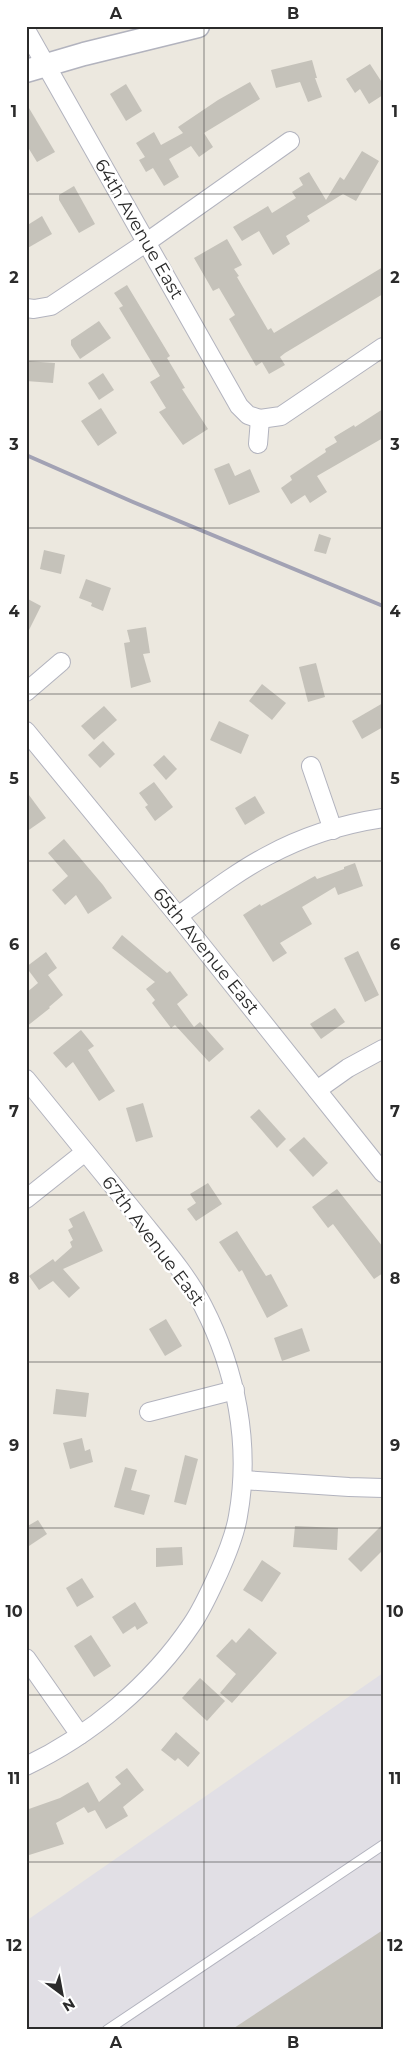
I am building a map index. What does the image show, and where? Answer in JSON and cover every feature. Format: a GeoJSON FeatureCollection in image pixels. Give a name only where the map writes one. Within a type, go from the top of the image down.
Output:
{"type":"FeatureCollection","features":[{"type":"Feature","properties":{"kind":"street"},"geometry":{"type":"LineString","coordinates":[[36,68],[84,54],[198,26]]}},
{"type":"Feature","properties":{"kind":"street","name":"64th Avenue East"},"geometry":{"type":"LineString","coordinates":[[26,30],[36,68],[147,242],[239,406],[248,415],[260,420]]}},
{"type":"Feature","properties":{"kind":"street"},"geometry":{"type":"LineString","coordinates":[[26,308],[34,309],[51,306],[147,242],[290,141]]}},
{"type":"Feature","properties":{"kind":"street"},"geometry":{"type":"LineString","coordinates":[[258,444],[260,420],[281,416],[383,347]]}},
{"type":"Feature","properties":{"kind":"street"},"geometry":{"type":"LineString","coordinates":[[26,692],[61,662]]}},
{"type":"Feature","properties":{"kind":"street","name":"65th Avenue East"},"geometry":{"type":"LineString","coordinates":[[26,731],[178,916],[383,1173]]}},
{"type":"Feature","properties":{"kind":"street"},"geometry":{"type":"LineString","coordinates":[[311,766],[333,830]]}},
{"type":"Feature","properties":{"kind":"street"},"geometry":{"type":"LineString","coordinates":[[178,916],[233,877],[267,856],[302,839],[355,822],[383,818]]}},
{"type":"Feature","properties":{"kind":"street"},"geometry":{"type":"LineString","coordinates":[[317,1090],[348,1068],[383,1049]]}},
{"type":"Feature","properties":{"kind":"street","name":"67th Avenue East"},"geometry":{"type":"LineString","coordinates":[[26,1079],[166,1252],[192,1288],[215,1330],[235,1390],[240,1424],[243,1480],[238,1517],[227,1554],[192,1624],[158,1667],[133,1693],[80,1736],[49,1756],[26,1766]]}},
{"type":"Feature","properties":{"kind":"street"},"geometry":{"type":"LineString","coordinates":[[26,1199],[86,1152]]}},
{"type":"Feature","properties":{"kind":"street"},"geometry":{"type":"LineString","coordinates":[[149,1412],[235,1390]]}},
{"type":"Feature","properties":{"kind":"street"},"geometry":{"type":"LineString","coordinates":[[243,1480],[383,1488]]}},
{"type":"Feature","properties":{"kind":"street"},"geometry":{"type":"LineString","coordinates":[[26,1658],[80,1736]]}},
{"type":"Feature","properties":{"kind":"lane"},"geometry":{"type":"LineString","coordinates":[[106,2030],[383,1845]]}},
{"type":"Feature","properties":{"kind":"shaded area"},"geometry":{"type":"Polygon","coordinates":[[[383,1673],[383,2030],[26,2030],[26,1921],[383,1673]]]}},
{"type":"Feature","properties":{"kind":"building"},"geometry":{"type":"Polygon","coordinates":[[[312,60],[317,78],[315,78],[322,97],[308,102],[300,82],[276,88],[271,70],[312,60]]]}},
{"type":"Feature","properties":{"kind":"building"},"geometry":{"type":"Polygon","coordinates":[[[370,64],[383,84],[383,95],[369,104],[360,89],[355,93],[346,79],[370,64]]]}},
{"type":"Feature","properties":{"kind":"building"},"geometry":{"type":"Polygon","coordinates":[[[250,82],[260,99],[204,133],[213,147],[199,157],[191,146],[169,159],[179,177],[164,186],[153,168],[146,172],[139,160],[145,157],[136,143],[154,132],[161,145],[183,133],[178,127],[218,100],[250,82]]]}},
{"type":"Feature","properties":{"kind":"building"},"geometry":{"type":"Polygon","coordinates":[[[126,84],[142,111],[126,121],[110,94],[126,84]]]}},
{"type":"Feature","properties":{"kind":"building"},"geometry":{"type":"Polygon","coordinates":[[[26,103],[55,152],[37,162],[26,144],[26,103]]]}},
{"type":"Feature","properties":{"kind":"building"},"geometry":{"type":"Polygon","coordinates":[[[362,151],[379,161],[356,201],[343,194],[307,216],[310,221],[286,236],[290,244],[273,255],[259,231],[242,241],[233,227],[268,206],[272,213],[296,198],[292,192],[303,185],[299,178],[309,172],[326,200],[340,177],[344,180],[362,151]]]}},
{"type":"Feature","properties":{"kind":"building"},"geometry":{"type":"Polygon","coordinates":[[[74,186],[95,224],[79,233],[59,200],[59,195],[74,186]]]}},
{"type":"Feature","properties":{"kind":"building"},"geometry":{"type":"Polygon","coordinates":[[[42,216],[52,234],[26,249],[26,226],[42,216]]]}},
{"type":"Feature","properties":{"kind":"building"},"geometry":{"type":"Polygon","coordinates":[[[227,239],[242,265],[234,269],[239,276],[237,277],[268,330],[271,328],[274,333],[383,267],[383,294],[285,353],[280,357],[285,365],[269,374],[262,362],[256,366],[229,319],[235,315],[219,288],[213,291],[194,258],[227,239]]]}},
{"type":"Feature","properties":{"kind":"building"},"geometry":{"type":"Polygon","coordinates":[[[127,285],[170,356],[167,358],[185,388],[182,389],[208,429],[183,445],[159,412],[166,408],[150,382],[160,376],[119,308],[123,306],[114,293],[127,285]]]}},
{"type":"Feature","properties":{"kind":"building"},"geometry":{"type":"Polygon","coordinates":[[[99,321],[111,338],[80,359],[71,345],[71,340],[99,321]]]}},
{"type":"Feature","properties":{"kind":"building"},"geometry":{"type":"Polygon","coordinates":[[[26,361],[55,363],[53,383],[26,381],[26,361]]]}},
{"type":"Feature","properties":{"kind":"building"},"geometry":{"type":"Polygon","coordinates":[[[103,373],[114,390],[99,400],[88,383],[103,373]]]}},
{"type":"Feature","properties":{"kind":"building"},"geometry":{"type":"Polygon","coordinates":[[[101,408],[117,433],[98,446],[81,421],[101,408]]]}},
{"type":"Feature","properties":{"kind":"building"},"geometry":{"type":"Polygon","coordinates":[[[383,409],[383,438],[317,476],[327,492],[310,503],[305,495],[291,504],[281,488],[292,480],[290,476],[326,452],[325,449],[337,442],[334,437],[354,425],[355,427],[383,409]]]}},
{"type":"Feature","properties":{"kind":"building"},"geometry":{"type":"Polygon","coordinates":[[[229,463],[235,476],[250,469],[260,492],[229,505],[214,469],[229,463]]]}},
{"type":"Feature","properties":{"kind":"building"},"geometry":{"type":"Polygon","coordinates":[[[319,534],[331,538],[326,554],[314,551],[319,534]]]}},
{"type":"Feature","properties":{"kind":"building"},"geometry":{"type":"Polygon","coordinates":[[[44,550],[65,555],[61,574],[40,569],[44,550]]]}},
{"type":"Feature","properties":{"kind":"building"},"geometry":{"type":"Polygon","coordinates":[[[86,579],[111,588],[103,611],[91,606],[92,603],[79,598],[86,579]]]}},
{"type":"Feature","properties":{"kind":"building"},"geometry":{"type":"Polygon","coordinates":[[[26,598],[41,606],[26,636],[26,598]]]}},
{"type":"Feature","properties":{"kind":"building"},"geometry":{"type":"Polygon","coordinates":[[[146,627],[150,653],[143,654],[151,682],[131,688],[124,643],[130,642],[127,630],[146,627]]]}},
{"type":"Feature","properties":{"kind":"building"},"geometry":{"type":"Polygon","coordinates":[[[316,663],[325,697],[308,702],[299,667],[316,663]]]}},
{"type":"Feature","properties":{"kind":"building"},"geometry":{"type":"Polygon","coordinates":[[[262,684],[286,703],[272,720],[249,701],[262,684]]]}},
{"type":"Feature","properties":{"kind":"building"},"geometry":{"type":"Polygon","coordinates":[[[383,703],[383,727],[362,739],[352,721],[383,703]]]}},
{"type":"Feature","properties":{"kind":"building"},"geometry":{"type":"Polygon","coordinates":[[[104,706],[117,720],[94,740],[81,726],[104,706]]]}},
{"type":"Feature","properties":{"kind":"building"},"geometry":{"type":"Polygon","coordinates":[[[219,721],[249,735],[241,754],[210,740],[219,721]]]}},
{"type":"Feature","properties":{"kind":"building"},"geometry":{"type":"Polygon","coordinates":[[[103,741],[115,754],[100,768],[88,755],[103,741]]]}},
{"type":"Feature","properties":{"kind":"building"},"geometry":{"type":"Polygon","coordinates":[[[164,755],[177,769],[166,780],[153,765],[164,755]]]}},
{"type":"Feature","properties":{"kind":"building"},"geometry":{"type":"Polygon","coordinates":[[[154,782],[173,807],[155,821],[145,807],[148,805],[139,793],[154,782]]]}},
{"type":"Feature","properties":{"kind":"building"},"geometry":{"type":"Polygon","coordinates":[[[26,791],[46,818],[26,832],[26,791]]]}},
{"type":"Feature","properties":{"kind":"building"},"geometry":{"type":"Polygon","coordinates":[[[255,796],[265,813],[245,825],[235,808],[255,796]]]}},
{"type":"Feature","properties":{"kind":"building"},"geometry":{"type":"Polygon","coordinates":[[[64,839],[112,898],[88,914],[76,895],[65,905],[52,890],[68,876],[48,853],[64,839]]]}},
{"type":"Feature","properties":{"kind":"building"},"geometry":{"type":"Polygon","coordinates":[[[355,863],[363,886],[338,895],[335,887],[302,907],[312,924],[280,943],[287,953],[273,962],[243,915],[260,904],[261,906],[315,876],[317,879],[355,863]]]}},
{"type":"Feature","properties":{"kind":"building"},"geometry":{"type":"Polygon","coordinates":[[[122,935],[167,973],[170,971],[188,995],[177,1004],[194,1027],[200,1022],[224,1049],[209,1062],[175,1025],[171,1028],[152,1003],[155,1000],[146,989],[155,982],[112,948],[122,935]]]}},
{"type":"Feature","properties":{"kind":"building"},"geometry":{"type":"Polygon","coordinates":[[[358,951],[379,995],[365,1002],[344,958],[358,951]]]}},
{"type":"Feature","properties":{"kind":"building"},"geometry":{"type":"Polygon","coordinates":[[[46,952],[57,968],[48,975],[63,995],[26,1027],[26,993],[38,983],[26,967],[46,952]]]}},
{"type":"Feature","properties":{"kind":"building"},"geometry":{"type":"Polygon","coordinates":[[[335,1008],[345,1022],[321,1039],[310,1024],[335,1008]]]}},
{"type":"Feature","properties":{"kind":"building"},"geometry":{"type":"Polygon","coordinates":[[[81,1030],[94,1046],[88,1050],[115,1091],[99,1101],[73,1062],[66,1068],[53,1053],[81,1030]]]}},
{"type":"Feature","properties":{"kind":"building"},"geometry":{"type":"Polygon","coordinates":[[[143,1103],[153,1137],[136,1142],[126,1108],[143,1103]]]}},
{"type":"Feature","properties":{"kind":"building"},"geometry":{"type":"Polygon","coordinates":[[[259,1109],[286,1139],[277,1148],[250,1117],[259,1109]]]}},
{"type":"Feature","properties":{"kind":"building"},"geometry":{"type":"Polygon","coordinates":[[[304,1137],[328,1163],[313,1177],[289,1150],[304,1137]]]}},
{"type":"Feature","properties":{"kind":"building"},"geometry":{"type":"Polygon","coordinates":[[[208,1183],[222,1204],[196,1221],[187,1209],[196,1203],[190,1194],[208,1183]]]}},
{"type":"Feature","properties":{"kind":"building"},"geometry":{"type":"Polygon","coordinates":[[[337,1189],[383,1247],[383,1273],[374,1279],[333,1224],[328,1228],[312,1207],[337,1189]]]}},
{"type":"Feature","properties":{"kind":"building"},"geometry":{"type":"Polygon","coordinates":[[[84,1211],[103,1251],[63,1269],[80,1288],[69,1298],[53,1281],[39,1290],[29,1276],[53,1259],[55,1262],[72,1247],[70,1242],[73,1240],[68,1230],[73,1227],[69,1219],[84,1211]]]}},
{"type":"Feature","properties":{"kind":"building"},"geometry":{"type":"Polygon","coordinates":[[[237,1231],[266,1276],[271,1274],[288,1306],[267,1318],[242,1270],[239,1272],[219,1242],[237,1231]]]}},
{"type":"Feature","properties":{"kind":"building"},"geometry":{"type":"Polygon","coordinates":[[[166,1319],[182,1346],[165,1356],[149,1329],[166,1319]]]}},
{"type":"Feature","properties":{"kind":"building"},"geometry":{"type":"Polygon","coordinates":[[[302,1328],[310,1351],[282,1361],[274,1338],[302,1328]]]}},
{"type":"Feature","properties":{"kind":"building"},"geometry":{"type":"Polygon","coordinates":[[[56,1389],[89,1393],[86,1417],[53,1414],[56,1389]]]}},
{"type":"Feature","properties":{"kind":"building"},"geometry":{"type":"Polygon","coordinates":[[[82,1438],[85,1451],[90,1449],[93,1462],[70,1469],[63,1443],[82,1438]]]}},
{"type":"Feature","properties":{"kind":"building"},"geometry":{"type":"Polygon","coordinates":[[[185,1455],[198,1459],[186,1505],[174,1502],[185,1455]]]}},
{"type":"Feature","properties":{"kind":"building"},"geometry":{"type":"Polygon","coordinates":[[[125,1467],[137,1470],[131,1490],[150,1495],[144,1515],[114,1507],[125,1467]]]}},
{"type":"Feature","properties":{"kind":"building"},"geometry":{"type":"Polygon","coordinates":[[[38,1520],[47,1534],[26,1548],[26,1527],[38,1520]]]}},
{"type":"Feature","properties":{"kind":"building"},"geometry":{"type":"Polygon","coordinates":[[[383,1524],[383,1550],[361,1572],[348,1559],[383,1524]]]}},
{"type":"Feature","properties":{"kind":"building"},"geometry":{"type":"Polygon","coordinates":[[[295,1526],[338,1528],[337,1550],[293,1547],[295,1526]]]}},
{"type":"Feature","properties":{"kind":"building"},"geometry":{"type":"Polygon","coordinates":[[[182,1547],[183,1565],[156,1567],[156,1548],[182,1547]]]}},
{"type":"Feature","properties":{"kind":"building"},"geometry":{"type":"Polygon","coordinates":[[[262,1560],[281,1573],[262,1602],[243,1590],[262,1560]]]}},
{"type":"Feature","properties":{"kind":"building"},"geometry":{"type":"Polygon","coordinates":[[[82,1578],[94,1597],[77,1607],[66,1588],[82,1578]]]}},
{"type":"Feature","properties":{"kind":"building"},"geometry":{"type":"Polygon","coordinates":[[[135,1602],[148,1623],[137,1630],[135,1626],[123,1634],[112,1617],[135,1602]]]}},
{"type":"Feature","properties":{"kind":"building"},"geometry":{"type":"Polygon","coordinates":[[[249,1628],[277,1653],[232,1703],[220,1693],[236,1674],[216,1656],[232,1639],[236,1643],[249,1628]]]}},
{"type":"Feature","properties":{"kind":"building"},"geometry":{"type":"Polygon","coordinates":[[[91,1635],[111,1666],[94,1677],[74,1646],[91,1635]]]}},
{"type":"Feature","properties":{"kind":"building"},"geometry":{"type":"Polygon","coordinates":[[[200,1678],[225,1701],[207,1721],[182,1698],[200,1678]]]}},
{"type":"Feature","properties":{"kind":"building"},"geometry":{"type":"Polygon","coordinates":[[[176,1732],[200,1753],[188,1767],[178,1758],[175,1761],[161,1750],[176,1732]]]}},
{"type":"Feature","properties":{"kind":"building"},"geometry":{"type":"Polygon","coordinates":[[[127,1768],[144,1790],[123,1807],[128,1816],[106,1829],[95,1810],[88,1813],[84,1807],[56,1823],[64,1844],[26,1856],[26,1810],[60,1798],[88,1782],[99,1802],[121,1784],[115,1777],[127,1768]]]}},
{"type":"Feature","properties":{"kind":"building"},"geometry":{"type":"Polygon","coordinates":[[[383,1930],[383,2030],[231,2030],[383,1930]]]}},
{"type":"Feature","properties":{"kind":"railway"},"geometry":{"type":"LineString","coordinates":[[26,455],[133,502],[383,606]]}}]}
